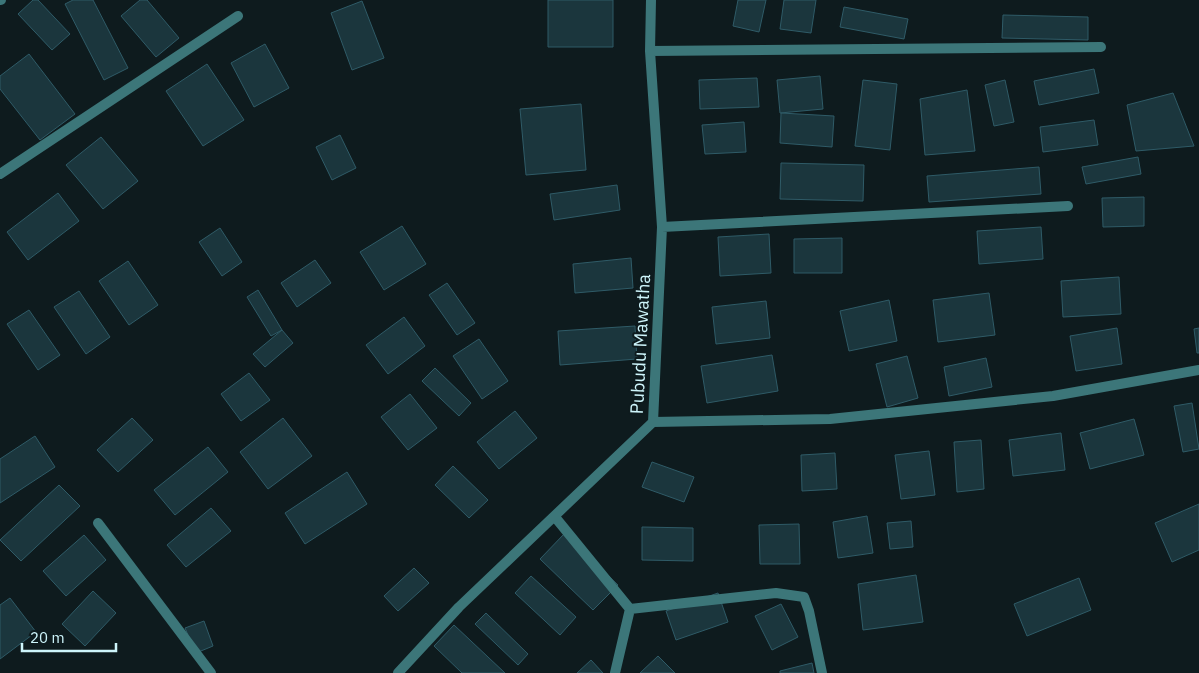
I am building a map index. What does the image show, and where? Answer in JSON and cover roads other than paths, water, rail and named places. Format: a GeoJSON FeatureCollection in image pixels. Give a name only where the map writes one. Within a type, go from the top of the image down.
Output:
{"type":"FeatureCollection","features":[{"type":"Feature","properties":{"kind":"street","name":"Pubudu Mawatha"},"geometry":{"type":"LineString","coordinates":[[398,673],[459,607],[653,422],[662,227],[650,50],[651,0]]}},
{"type":"Feature","properties":{"kind":"street"},"geometry":{"type":"LineString","coordinates":[[0,174],[238,16]]}},
{"type":"Feature","properties":{"kind":"street"},"geometry":{"type":"LineString","coordinates":[[650,50],[1102,47]]}},
{"type":"Feature","properties":{"kind":"street"},"geometry":{"type":"LineString","coordinates":[[662,227],[1068,206]]}},
{"type":"Feature","properties":{"kind":"street"},"geometry":{"type":"LineString","coordinates":[[653,422],[830,419],[1053,396],[1199,370]]}},
{"type":"Feature","properties":{"kind":"street"},"geometry":{"type":"LineString","coordinates":[[555,517],[630,609]]}},
{"type":"Feature","properties":{"kind":"street"},"geometry":{"type":"LineString","coordinates":[[98,523],[211,673]]}},
{"type":"Feature","properties":{"kind":"street"},"geometry":{"type":"LineString","coordinates":[[630,609],[776,594],[804,597],[809,611],[822,673]]}},
{"type":"Feature","properties":{"kind":"street"},"geometry":{"type":"LineString","coordinates":[[614,673],[630,609]]}}]}
